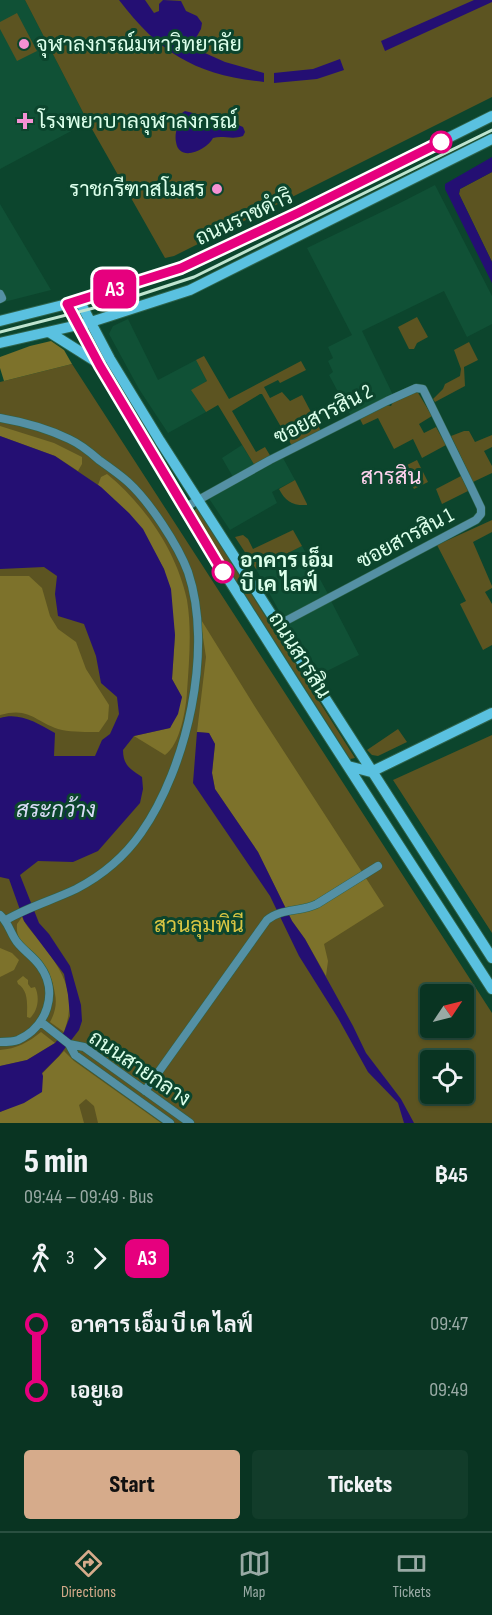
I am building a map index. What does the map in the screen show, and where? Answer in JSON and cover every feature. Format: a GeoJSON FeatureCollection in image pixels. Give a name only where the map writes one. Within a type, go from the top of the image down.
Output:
{"type":"FeatureCollection","features":[{"type":"Feature","properties":{"kind":"street","name":"ถนนราชดำริ"},"geometry":{"type":"LineString","coordinates":[[0,321],[67,304],[181,268],[492,116]]}},
{"type":"Feature","properties":{"kind":"street","name":"ถนนราชดำริ"},"geometry":{"type":"LineString","coordinates":[[0,343],[91,322],[190,290],[492,139]]}},
{"type":"Feature","properties":{"kind":"street"},"geometry":{"type":"LineString","coordinates":[[352,186],[361,205]]}},
{"type":"Feature","properties":{"kind":"street"},"geometry":{"type":"LineString","coordinates":[[0,294],[3,298],[0,299]]}},
{"type":"Feature","properties":{"kind":"street","name":"ถนนสารสิน"},"geometry":{"type":"LineString","coordinates":[[79,300],[110,359],[160,441],[492,958]]}},
{"type":"Feature","properties":{"kind":"street","name":"ถนนสารสิน"},"geometry":{"type":"LineString","coordinates":[[67,304],[98,363],[184,508],[347,766],[492,989]]}},
{"type":"Feature","properties":{"kind":"street"},"geometry":{"type":"LineString","coordinates":[[49,332],[98,363]]}},
{"type":"Feature","properties":{"kind":"street","name":"ซอยสารสิน 2"},"geometry":{"type":"LineString","coordinates":[[184,508],[279,456],[416,388],[423,389],[452,447]]}},
{"type":"Feature","properties":{"kind":"street"},"geometry":{"type":"LineString","coordinates":[[0,418],[29,424],[68,438],[128,482],[148,504],[182,556],[189,574],[198,651],[190,718],[169,780],[142,833],[112,864],[76,889],[3,917],[16,942],[40,965],[48,981],[50,999],[42,1022],[16,1041],[0,1042]]}},
{"type":"Feature","properties":{"kind":"street"},"geometry":{"type":"LineString","coordinates":[[140,434],[145,436],[149,434],[150,425]]}},
{"type":"Feature","properties":{"kind":"street"},"geometry":{"type":"LineString","coordinates":[[148,449],[150,441],[160,441]]}},
{"type":"Feature","properties":{"kind":"street","name":"ซอยสารสิน 1"},"geometry":{"type":"LineString","coordinates":[[278,625],[482,514],[452,447]]}},
{"type":"Feature","properties":{"kind":"street"},"geometry":{"type":"LineString","coordinates":[[347,766],[355,770],[371,772],[492,713]]}},
{"type":"Feature","properties":{"kind":"street"},"geometry":{"type":"LineString","coordinates":[[145,1091],[267,920],[275,914],[306,909],[317,904],[378,866]]}},
{"type":"Feature","properties":{"kind":"street","name":"ถนนสายกลาง"},"geometry":{"type":"LineString","coordinates":[[42,1022],[69,1044],[75,1055],[170,1123]]}},
{"type":"Feature","properties":{"kind":"street","name":"ถนนสายกลาง"},"geometry":{"type":"LineString","coordinates":[[69,1044],[84,1047],[190,1123]]}},
{"type":"Feature","properties":{"kind":"street"},"geometry":{"type":"LineString","coordinates":[[110,1080],[117,1070]]}},
{"type":"Feature","properties":{"kind":"shaded area","name":"จุฬาลงกรณ์มหาวิทยาลัย"},"geometry":{"type":"Polygon","coordinates":[[[0,0],[25,0],[88,122],[0,169],[0,0]]]}},
{"type":"Feature","properties":{"kind":"shaded area"},"geometry":{"type":"Polygon","coordinates":[[[435,185],[492,296],[492,324],[467,337],[444,291],[362,331],[393,395],[351,416],[329,375],[333,372],[328,361],[333,358],[328,347],[352,335],[307,248],[435,185]]]}},
{"type":"Feature","properties":{"kind":"shaded area"},"geometry":{"type":"Polygon","coordinates":[[[0,204],[51,290],[0,303],[0,204]]]}},
{"type":"Feature","properties":{"kind":"shaded area"},"geometry":{"type":"Polygon","coordinates":[[[128,319],[158,380],[196,360],[207,381],[192,390],[206,412],[168,433],[139,389],[109,334],[113,326],[128,319]]]}},
{"type":"Feature","properties":{"kind":"shaded area"},"geometry":{"type":"Polygon","coordinates":[[[51,341],[64,350],[72,364],[4,381],[0,368],[0,357],[51,341]]]}},
{"type":"Feature","properties":{"kind":"shaded area"},"geometry":{"type":"Polygon","coordinates":[[[0,426],[54,443],[82,457],[82,464],[78,471],[55,456],[0,436],[0,426]]]}},
{"type":"Feature","properties":{"kind":"shaded area"},"geometry":{"type":"Polygon","coordinates":[[[242,445],[255,466],[233,477],[222,458],[242,445]]]}},
{"type":"Feature","properties":{"kind":"shaded area"},"geometry":{"type":"Polygon","coordinates":[[[283,458],[295,480],[272,492],[277,503],[230,530],[210,498],[283,458]]]}},
{"type":"Feature","properties":{"kind":"shaded area"},"geometry":{"type":"Polygon","coordinates":[[[107,474],[134,500],[157,531],[176,564],[187,600],[190,646],[185,708],[175,743],[165,755],[134,736],[170,728],[182,697],[172,679],[175,635],[164,569],[155,553],[98,485],[101,477],[107,474]]]}},
{"type":"Feature","properties":{"kind":"shaded area"},"geometry":{"type":"Polygon","coordinates":[[[302,546],[328,594],[283,618],[256,569],[302,546]]]}},
{"type":"Feature","properties":{"kind":"shaded area"},"geometry":{"type":"Polygon","coordinates":[[[0,576],[29,576],[42,588],[50,616],[58,629],[76,642],[86,669],[109,705],[108,719],[99,732],[62,730],[26,714],[0,715],[0,576]]]}},
{"type":"Feature","properties":{"kind":"shaded area"},"geometry":{"type":"Polygon","coordinates":[[[331,601],[359,655],[321,674],[287,623],[331,601]]]}},
{"type":"Feature","properties":{"kind":"shaded area"},"geometry":{"type":"Polygon","coordinates":[[[200,618],[384,906],[324,944],[328,961],[326,976],[292,921],[258,852],[215,789],[212,773],[215,744],[209,733],[197,732],[206,657],[200,618]]]}},
{"type":"Feature","properties":{"kind":"shaded area"},"geometry":{"type":"Polygon","coordinates":[[[22,917],[61,972],[69,1005],[64,1032],[50,1022],[56,1001],[53,985],[42,963],[19,937],[17,924],[22,917]]]}},
{"type":"Feature","properties":{"kind":"shaded area"},"geometry":{"type":"Polygon","coordinates":[[[0,948],[12,953],[19,960],[14,970],[0,977],[0,948]]]}},
{"type":"Feature","properties":{"kind":"shaded area"},"geometry":{"type":"Polygon","coordinates":[[[23,976],[28,980],[31,988],[35,987],[38,999],[30,1018],[27,1017],[26,994],[17,981],[23,976]]]}},
{"type":"Feature","properties":{"kind":"shaded area"},"geometry":{"type":"Polygon","coordinates":[[[41,1032],[55,1043],[27,1060],[0,1066],[0,1050],[22,1044],[41,1032]]]}},
{"type":"Feature","properties":{"kind":"shaded area"},"geometry":{"type":"Polygon","coordinates":[[[64,1051],[74,1061],[161,1123],[98,1123],[94,1106],[86,1099],[79,1105],[84,1123],[0,1123],[0,1112],[9,1108],[64,1051]]]}},
{"type":"Feature","properties":{"kind":"green space","name":"ราชกรีฑาสโมสร"},"geometry":{"type":"Polygon","coordinates":[[[25,0],[492,0],[492,97],[174,256],[165,258],[88,122],[25,0]]]}},
{"type":"Feature","properties":{"kind":"green space"},"geometry":{"type":"Polygon","coordinates":[[[17,13],[37,51],[17,61],[0,29],[0,22],[17,13]]]}},
{"type":"Feature","properties":{"kind":"green space"},"geometry":{"type":"Polygon","coordinates":[[[492,172],[492,262],[459,194],[460,189],[492,172]]]}},
{"type":"Feature","properties":{"kind":"green space"},"geometry":{"type":"Polygon","coordinates":[[[417,317],[428,337],[417,343],[414,349],[409,349],[398,327],[417,317]]]}},
{"type":"Feature","properties":{"kind":"green space"},"geometry":{"type":"Polygon","coordinates":[[[469,342],[478,360],[464,367],[465,386],[435,402],[433,399],[445,384],[460,376],[461,369],[454,350],[469,342]]]}},
{"type":"Feature","properties":{"kind":"green space"},"geometry":{"type":"Polygon","coordinates":[[[204,356],[229,399],[301,361],[306,370],[280,383],[278,380],[264,387],[270,398],[282,392],[290,401],[302,395],[321,431],[292,446],[260,394],[232,411],[256,452],[265,447],[271,457],[255,466],[218,405],[206,412],[191,390],[207,381],[196,360],[204,356]]]}},
{"type":"Feature","properties":{"kind":"green space","name":"สวนลุมพินี"},"geometry":{"type":"Polygon","coordinates":[[[72,364],[473,984],[420,984],[420,1038],[474,1038],[474,985],[492,1013],[492,1123],[0,1123],[0,382],[72,364]]]}},
{"type":"Feature","properties":{"kind":"green space"},"geometry":{"type":"Polygon","coordinates":[[[417,391],[432,416],[419,424],[424,433],[436,427],[446,445],[422,458],[413,439],[394,449],[378,418],[363,425],[360,419],[387,405],[391,406],[393,402],[417,391]]]}},
{"type":"Feature","properties":{"kind":"green space"},"geometry":{"type":"Polygon","coordinates":[[[469,431],[475,442],[492,435],[492,447],[484,451],[492,466],[492,473],[473,482],[451,436],[469,431]]]}},
{"type":"Feature","properties":{"kind":"green space"},"geometry":{"type":"Polygon","coordinates":[[[417,460],[428,482],[414,489],[403,467],[417,460]]]}},
{"type":"Feature","properties":{"kind":"green space"},"geometry":{"type":"Polygon","coordinates":[[[461,476],[468,491],[442,504],[436,489],[461,476]]]}},
{"type":"Feature","properties":{"kind":"green space"},"geometry":{"type":"Polygon","coordinates":[[[295,480],[307,505],[290,502],[279,489],[295,480]]]}},
{"type":"Feature","properties":{"kind":"green space"},"geometry":{"type":"Polygon","coordinates":[[[197,508],[355,758],[350,759],[192,512],[197,508]]]}},
{"type":"Feature","properties":{"kind":"green space"},"geometry":{"type":"Polygon","coordinates":[[[492,520],[492,532],[473,542],[492,586],[485,592],[492,604],[492,645],[483,650],[460,604],[466,601],[437,545],[492,520]]]}},
{"type":"Feature","properties":{"kind":"green space"},"geometry":{"type":"Polygon","coordinates":[[[293,530],[302,546],[256,569],[235,537],[243,535],[253,549],[293,530]]]}},
{"type":"Feature","properties":{"kind":"green space"},"geometry":{"type":"Polygon","coordinates":[[[398,729],[407,742],[378,756],[372,755],[367,750],[398,729]]]}},
{"type":"Feature","properties":{"kind":"green space"},"geometry":{"type":"Polygon","coordinates":[[[492,735],[492,933],[393,780],[492,735]]]}},
{"type":"Feature","properties":{"kind":"water"},"geometry":{"type":"Polygon","coordinates":[[[119,0],[145,0],[154,13],[159,11],[159,4],[163,0],[181,1],[186,11],[197,16],[202,23],[193,43],[196,49],[225,62],[264,73],[264,82],[219,74],[182,59],[150,35],[119,0]]]}},
{"type":"Feature","properties":{"kind":"water"},"geometry":{"type":"Polygon","coordinates":[[[474,0],[492,0],[492,2],[385,51],[381,41],[474,0]]]}},
{"type":"Feature","properties":{"kind":"water"},"geometry":{"type":"Polygon","coordinates":[[[340,59],[344,70],[317,79],[274,83],[274,73],[313,69],[340,59]]]}},
{"type":"Feature","properties":{"kind":"water"},"geometry":{"type":"Polygon","coordinates":[[[185,111],[236,124],[243,127],[245,132],[239,137],[213,138],[199,150],[182,152],[178,148],[176,135],[182,113],[185,111]]]}},
{"type":"Feature","properties":{"kind":"water"},"geometry":{"type":"Polygon","coordinates":[[[492,157],[492,172],[460,189],[459,194],[492,262],[492,283],[445,189],[445,184],[492,157]]]}},
{"type":"Feature","properties":{"kind":"water","name":"สระกว้าง"},"geometry":{"type":"Polygon","coordinates":[[[0,436],[55,456],[101,487],[143,529],[164,569],[171,589],[175,635],[172,679],[182,697],[178,714],[170,728],[134,736],[123,750],[128,766],[142,777],[143,789],[140,803],[98,851],[73,862],[38,861],[20,875],[39,923],[70,966],[81,1005],[82,1021],[79,1030],[59,1056],[42,1073],[42,1092],[24,1103],[0,1112],[0,1066],[27,1060],[55,1043],[64,1032],[70,1016],[64,974],[24,921],[9,879],[0,877],[0,718],[21,717],[55,733],[54,756],[95,756],[102,740],[110,734],[119,714],[117,697],[101,683],[96,656],[84,624],[58,616],[55,594],[57,576],[44,567],[0,569],[0,436]]]}},
{"type":"Feature","properties":{"kind":"water"},"geometry":{"type":"Polygon","coordinates":[[[197,732],[209,733],[215,744],[212,773],[215,789],[258,852],[292,921],[305,939],[366,1053],[401,1099],[414,1123],[404,1123],[398,1103],[368,1072],[338,1018],[299,956],[270,896],[193,783],[197,732]]]}},
{"type":"Feature","properties":{"kind":"railway"},"geometry":{"type":"LineString","coordinates":[[0,332],[121,301],[194,277],[492,130]]}},
{"type":"Feature","properties":{"kind":"bus line","name":"A3"},"geometry":{"type":"LineString","coordinates":[[223,572],[100,366],[67,304],[181,268],[441,142]]}},
{"type":"Feature","properties":{"kind":"place","name":"จุฬาลงกรณ์มหาวิทยาลัย"},"geometry":{"type":"Point","coordinates":[24,44]}},
{"type":"Feature","properties":{"kind":"place","name":"โรงพยาบาลจุฬาลงกรณ์"},"geometry":{"type":"Point","coordinates":[25,121]}},
{"type":"Feature","properties":{"kind":"place","name":"ราชกรีฑาสโมสร"},"geometry":{"type":"Point","coordinates":[217,189]}},
{"type":"Feature","properties":{"kind":"place","name":"อาคาร เอ็ม บี เค ไลฟ์"},"geometry":{"type":"Point","coordinates":[223,572]}},
{"type":"Feature","properties":{"kind":"district","name":"สารสิน"},"geometry":{"type":"Point","coordinates":[391,476]}}]}
